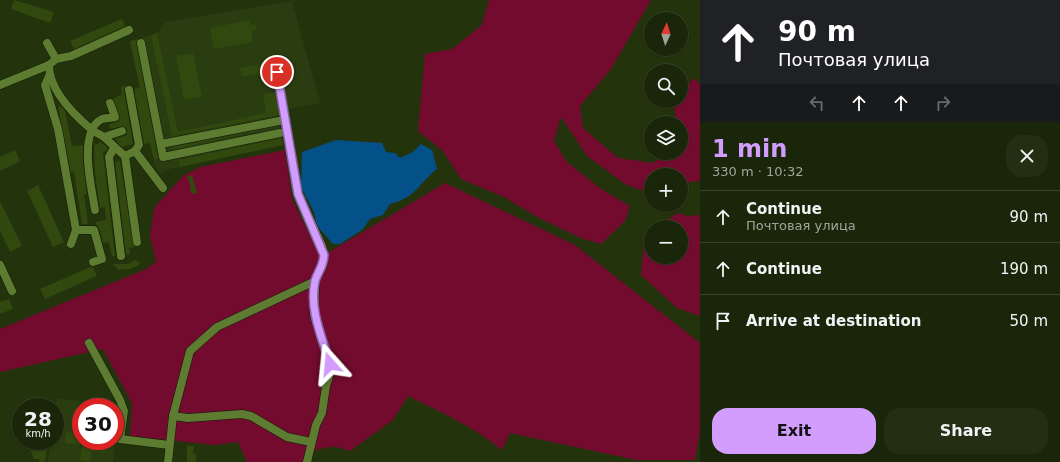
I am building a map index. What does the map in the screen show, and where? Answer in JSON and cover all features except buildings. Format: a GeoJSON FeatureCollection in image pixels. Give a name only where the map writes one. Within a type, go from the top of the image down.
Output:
{"type":"FeatureCollection","features":[{"type":"Feature","properties":{"kind":"street"},"geometry":{"type":"LineString","coordinates":[[0,85],[49,65],[56,59],[71,56],[129,30]]}},
{"type":"Feature","properties":{"kind":"street"},"geometry":{"type":"LineString","coordinates":[[47,42],[56,59]]}},
{"type":"Feature","properties":{"kind":"street"},"geometry":{"type":"LineString","coordinates":[[141,43],[163,157],[280,133]]}},
{"type":"Feature","properties":{"kind":"street"},"geometry":{"type":"LineString","coordinates":[[49,65],[49,76],[45,85],[58,129],[76,230],[71,244]]}},
{"type":"Feature","properties":{"kind":"street"},"geometry":{"type":"LineString","coordinates":[[277,72],[284,120],[291,146],[298,194],[324,255],[324,266],[316,281],[314,315],[330,364],[329,377],[326,386],[322,413],[311,442],[307,462]]}},
{"type":"Feature","properties":{"kind":"street"},"geometry":{"type":"LineString","coordinates":[[49,76],[65,104],[92,130],[104,137],[114,148],[125,156],[137,242]]}},
{"type":"Feature","properties":{"kind":"street"},"geometry":{"type":"LineString","coordinates":[[125,156],[135,151],[139,145],[129,90]]}},
{"type":"Feature","properties":{"kind":"street"},"geometry":{"type":"LineString","coordinates":[[95,210],[87,152],[92,130],[102,119],[114,117],[110,103]]}},
{"type":"Feature","properties":{"kind":"street"},"geometry":{"type":"LineString","coordinates":[[160,144],[284,120]]}},
{"type":"Feature","properties":{"kind":"street"},"geometry":{"type":"LineString","coordinates":[[104,137],[122,131]]}},
{"type":"Feature","properties":{"kind":"street"},"geometry":{"type":"LineString","coordinates":[[114,148],[109,157],[120,256]]}},
{"type":"Feature","properties":{"kind":"street"},"geometry":{"type":"LineString","coordinates":[[135,151],[163,188]]}},
{"type":"Feature","properties":{"kind":"street"},"geometry":{"type":"LineString","coordinates":[[76,230],[94,230],[102,259],[93,262]]}},
{"type":"Feature","properties":{"kind":"street"},"geometry":{"type":"LineString","coordinates":[[0,265],[12,291]]}},
{"type":"Feature","properties":{"kind":"street"},"geometry":{"type":"LineString","coordinates":[[168,462],[173,416],[190,351],[217,327],[316,281]]}},
{"type":"Feature","properties":{"kind":"street"},"geometry":{"type":"LineString","coordinates":[[89,343],[120,400],[124,411],[120,439],[169,445]]}},
{"type":"Feature","properties":{"kind":"street"},"geometry":{"type":"LineString","coordinates":[[173,416],[188,418],[242,414],[251,416],[286,437],[311,442]]}},
{"type":"Feature","properties":{"kind":"shaded area"},"geometry":{"type":"Polygon","coordinates":[[[489,0],[651,0],[611,69],[580,106],[583,128],[618,158],[654,163],[656,160],[688,160],[688,116],[675,116],[674,108],[688,108],[688,85],[693,78],[700,84],[700,181],[688,182],[688,168],[644,168],[644,191],[625,184],[587,156],[561,117],[554,141],[567,162],[601,189],[630,206],[625,221],[601,244],[583,239],[539,218],[504,197],[461,179],[443,151],[418,131],[425,54],[452,49],[482,25],[489,0]]]}},
{"type":"Feature","properties":{"kind":"shaded area"},"geometry":{"type":"Polygon","coordinates":[[[292,1],[320,103],[278,111],[283,145],[166,170],[161,174],[155,166],[130,41],[157,33],[166,22],[292,1]]]}},
{"type":"Feature","properties":{"kind":"shaded area"},"geometry":{"type":"Polygon","coordinates":[[[285,150],[292,199],[315,246],[324,255],[445,183],[575,245],[700,343],[700,430],[695,460],[636,460],[510,433],[502,450],[469,427],[408,396],[393,420],[350,451],[334,447],[320,449],[309,452],[305,462],[247,462],[238,442],[215,445],[130,436],[132,403],[103,349],[0,372],[0,329],[146,269],[156,262],[150,236],[154,208],[183,176],[200,167],[285,150]]]}},
{"type":"Feature","properties":{"kind":"shaded area"},"geometry":{"type":"Polygon","coordinates":[[[678,213],[688,216],[700,215],[700,316],[677,308],[641,275],[644,244],[644,264],[688,264],[688,220],[667,220],[678,213]]]}},
{"type":"Feature","properties":{"kind":"shaded area"},"geometry":{"type":"Polygon","coordinates":[[[64,399],[72,400],[72,450],[115,450],[113,462],[48,462],[50,450],[64,450],[64,399]]]}},
{"type":"Feature","properties":{"kind":"water"},"geometry":{"type":"Polygon","coordinates":[[[336,140],[382,143],[386,152],[395,153],[400,158],[413,152],[421,144],[432,150],[437,169],[406,198],[390,204],[383,215],[370,219],[362,230],[340,244],[333,244],[317,226],[314,212],[301,187],[302,152],[336,140]]]}},
{"type":"Feature","properties":{"kind":"route"},"geometry":{"type":"LineString","coordinates":[[277,72],[282,110],[291,146],[298,194],[319,238],[324,255],[324,266],[316,281],[314,315],[330,364]]}}]}
